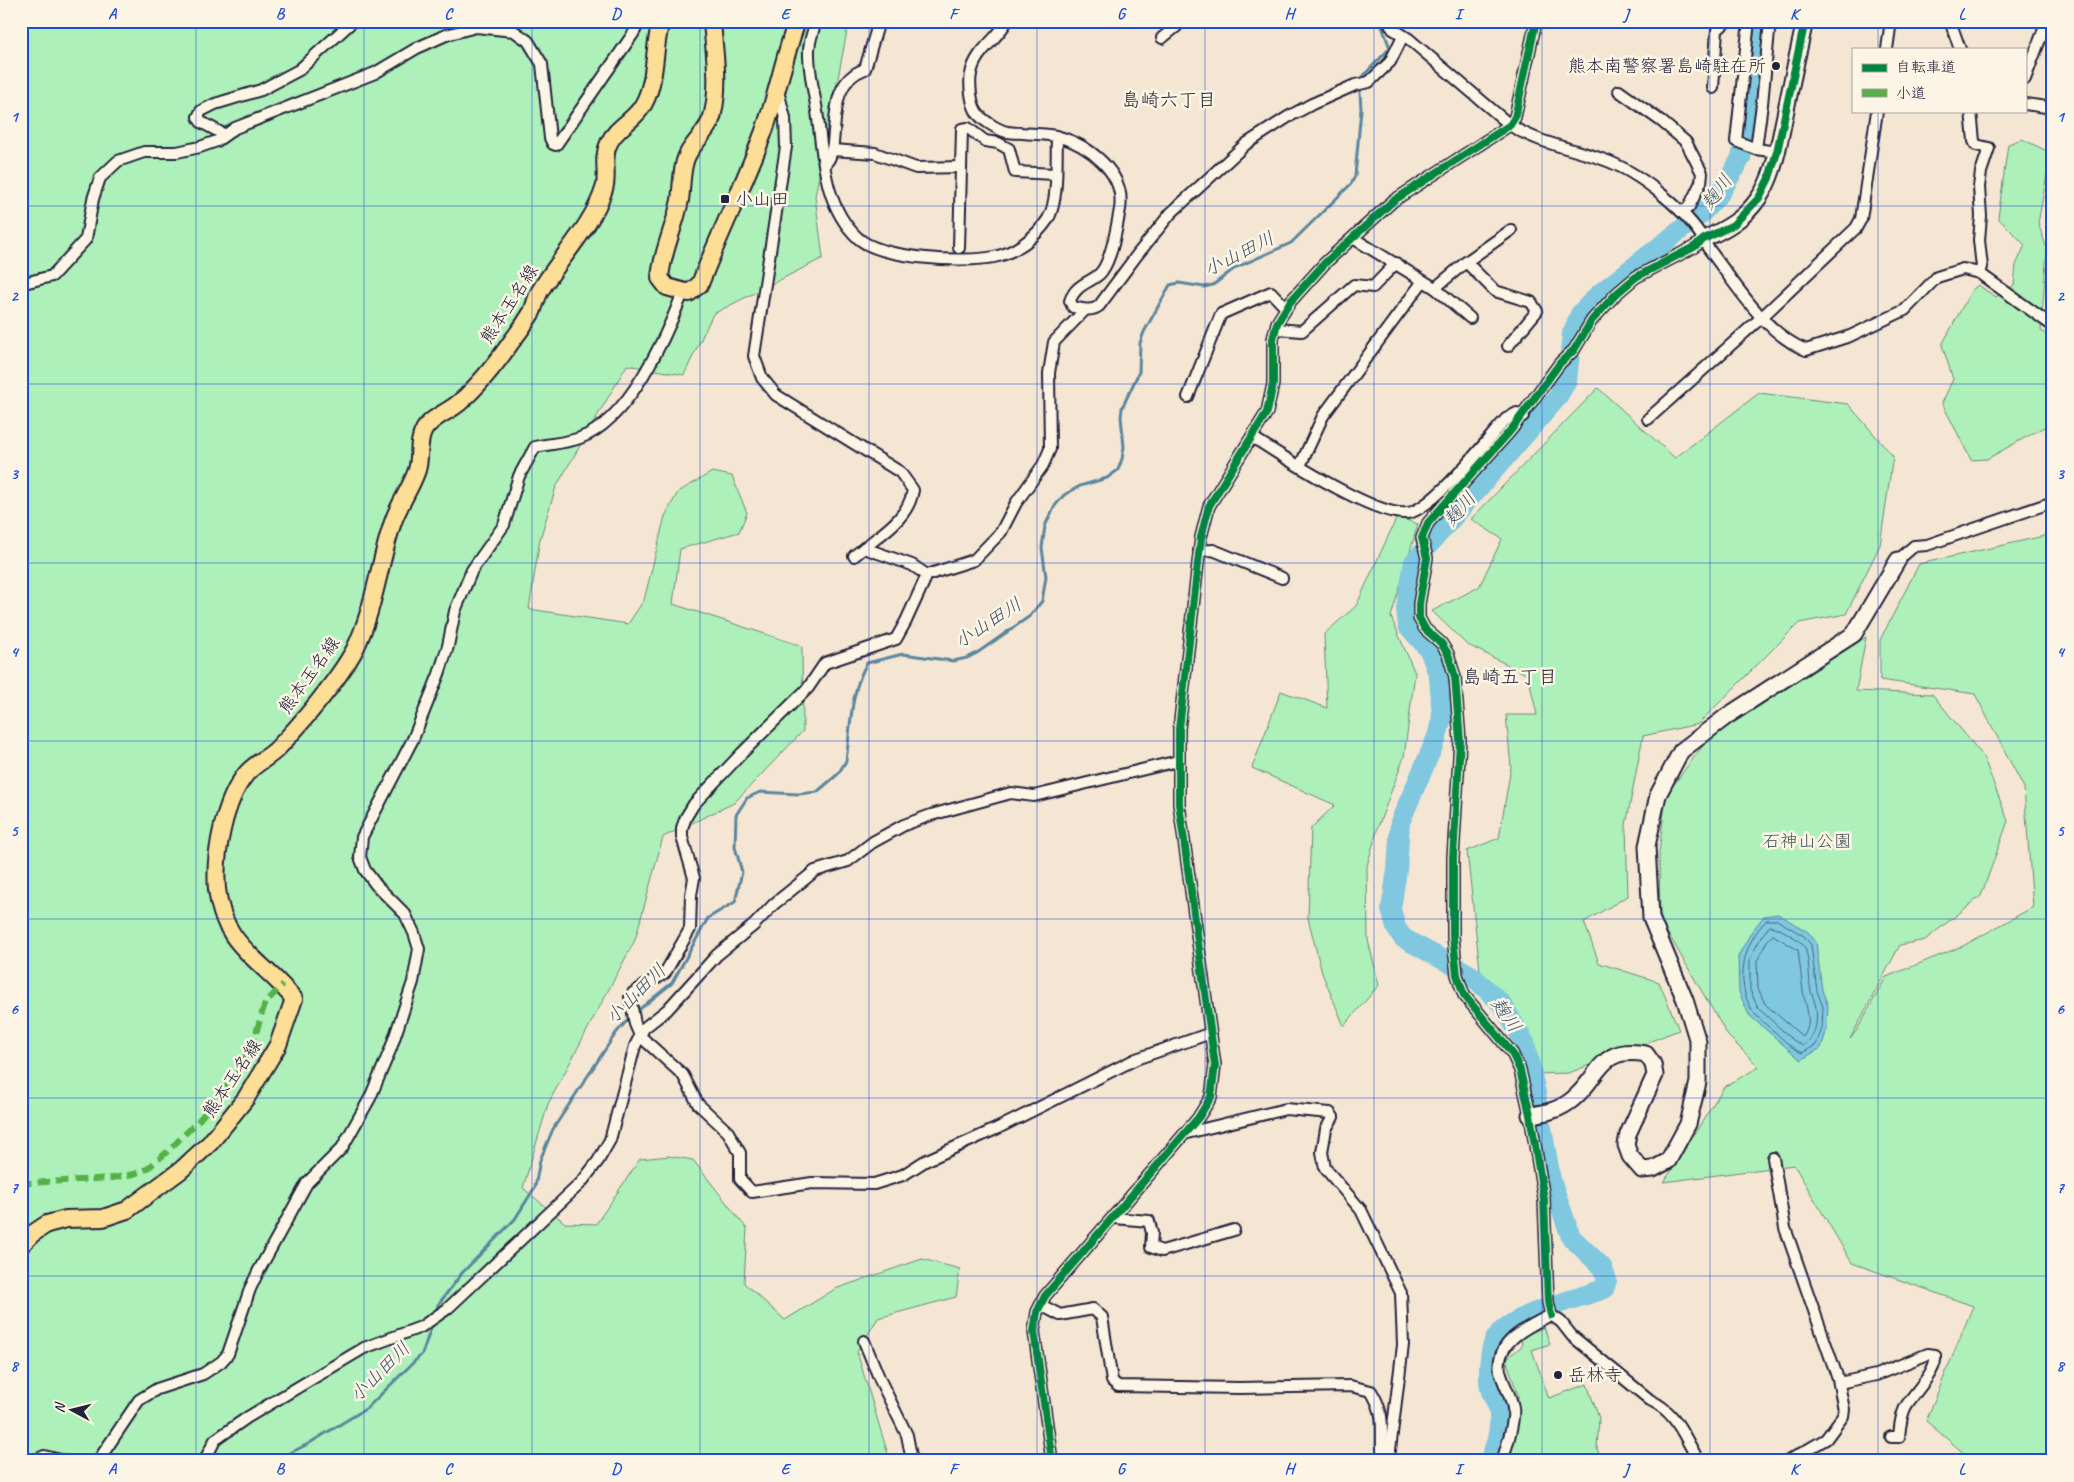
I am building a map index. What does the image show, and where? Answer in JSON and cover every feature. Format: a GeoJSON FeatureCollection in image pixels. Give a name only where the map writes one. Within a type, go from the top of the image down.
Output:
{"type":"FeatureCollection","features":[{"type":"Feature","properties":{"kind":"main road","name":"熊本玉名線"},"geometry":{"type":"LineString","coordinates":[[21,1245],[32,1234],[47,1224],[66,1219],[103,1218],[127,1210],[181,1170],[225,1126],[246,1098],[278,1045],[294,999],[282,985],[238,944],[223,916],[217,888],[218,856],[224,819],[232,796],[247,772],[275,751],[305,717],[336,678],[354,649],[369,608],[394,518],[418,468],[424,430],[436,418],[459,402],[511,343],[532,312],[539,292],[596,209],[606,186],[604,164],[609,142],[620,127],[642,108],[648,95],[656,38],[661,21]]}},
{"type":"Feature","properties":{"kind":"main road"},"geometry":{"type":"LineString","coordinates":[[712,21],[716,89],[713,116],[689,151],[685,161],[674,228],[662,261],[660,278],[667,287],[689,293],[700,284],[756,152],[798,21]]}},
{"type":"Feature","properties":{"kind":"street"},"geometry":{"type":"LineString","coordinates":[[225,135],[201,122],[198,117],[200,110],[261,90],[299,70],[353,21]]}},
{"type":"Feature","properties":{"kind":"street"},"geometry":{"type":"LineString","coordinates":[[21,281],[24,283],[52,276],[86,239],[93,200],[100,178],[118,161],[144,152],[177,152],[217,141],[235,128],[375,73],[417,48],[446,35],[476,27],[514,31],[528,42],[542,64],[550,138],[553,144],[556,145],[634,34],[640,21]]}},
{"type":"Feature","properties":{"kind":"street"},"geometry":{"type":"LineString","coordinates":[[816,21],[808,54],[827,182],[834,204],[845,224],[859,239],[873,248],[906,255],[946,260],[994,257],[1014,250],[1037,234],[1049,217],[1053,204],[1057,136]]}},
{"type":"Feature","properties":{"kind":"street"},"geometry":{"type":"LineString","coordinates":[[825,164],[832,150],[841,89],[845,81],[856,72],[865,69],[880,21]]}},
{"type":"Feature","properties":{"kind":"street"},"geometry":{"type":"LineString","coordinates":[[1007,21],[975,62],[971,74],[972,96],[976,112],[986,121],[1004,131],[1057,136],[1078,146],[1103,161],[1113,174],[1120,194],[1120,208],[1108,260],[1101,273],[1086,281],[1072,294],[1070,301],[1074,307],[1085,310],[1094,310],[1099,306],[1171,213],[1246,144],[1288,117],[1360,84],[1390,62],[1403,36]]}},
{"type":"Feature","properties":{"kind":"street"},"geometry":{"type":"LineString","coordinates":[[1162,38],[1177,26],[1177,21]]}},
{"type":"Feature","properties":{"kind":"street"},"geometry":{"type":"LineString","coordinates":[[1388,21],[1393,29],[1468,88],[1510,125],[1525,135],[1605,160],[1636,175],[1684,213],[1708,248],[1762,317],[1791,344],[1806,350],[1850,336],[1904,310],[1940,275],[1963,269],[1979,273],[2053,326]]}},
{"type":"Feature","properties":{"kind":"street"},"geometry":{"type":"LineString","coordinates":[[1052,1461],[1034,1331],[1037,1312],[1045,1296],[1187,1133],[1211,1098],[1215,1065],[1179,804],[1178,761],[1179,729],[1199,550],[1209,506],[1267,412],[1273,384],[1273,339],[1277,323],[1286,308],[1325,263],[1393,201],[1510,125],[1515,117],[1536,21]]}},
{"type":"Feature","properties":{"kind":"street"},"geometry":{"type":"LineString","coordinates":[[1713,88],[1717,30],[1727,21]]}},
{"type":"Feature","properties":{"kind":"street"},"geometry":{"type":"LineString","coordinates":[[1749,21],[1736,141],[1738,144],[1777,152]]}},
{"type":"Feature","properties":{"kind":"street"},"geometry":{"type":"LineString","coordinates":[[1753,148],[1762,104],[1770,21]]}},
{"type":"Feature","properties":{"kind":"street"},"geometry":{"type":"LineString","coordinates":[[1886,48],[1891,21]]}},
{"type":"Feature","properties":{"kind":"street"},"geometry":{"type":"LineString","coordinates":[[2026,77],[2036,52],[2037,43],[2047,21]]}},
{"type":"Feature","properties":{"kind":"street"},"geometry":{"type":"LineString","coordinates":[[1699,233],[1734,225],[1759,198],[1769,178],[1777,152],[1802,22]]}},
{"type":"Feature","properties":{"kind":"street"},"geometry":{"type":"LineString","coordinates":[[1951,22],[1960,48]]}},
{"type":"Feature","properties":{"kind":"street"},"geometry":{"type":"LineString","coordinates":[[777,90],[786,118],[786,146],[754,356],[762,378],[776,395],[900,472],[913,490],[911,502],[895,523],[854,556]]}},
{"type":"Feature","properties":{"kind":"street"},"geometry":{"type":"LineString","coordinates":[[1619,91],[1661,121],[1686,142],[1702,173],[1702,182],[1684,213]]}},
{"type":"Feature","properties":{"kind":"street"},"geometry":{"type":"LineString","coordinates":[[2026,104],[2053,108]]}},
{"type":"Feature","properties":{"kind":"street"},"geometry":{"type":"LineString","coordinates":[[1648,419],[1762,317],[1856,228],[1861,219],[1877,112]]}},
{"type":"Feature","properties":{"kind":"street"},"geometry":{"type":"LineString","coordinates":[[1971,112],[1974,141],[1976,145],[1989,148],[1981,172],[1979,187],[1981,216],[1979,240],[1982,267],[1979,273]]}},
{"type":"Feature","properties":{"kind":"street"},"geometry":{"type":"LineString","coordinates":[[959,248],[962,129],[968,128],[985,141],[998,143],[1009,149],[1015,172],[1055,174]]}},
{"type":"Feature","properties":{"kind":"street"},"geometry":{"type":"LineString","coordinates":[[832,150],[876,153],[916,168],[961,168]]}},
{"type":"Feature","properties":{"kind":"street"},"geometry":{"type":"LineString","coordinates":[[1435,288],[1466,262],[1511,230]]}},
{"type":"Feature","properties":{"kind":"street"},"geometry":{"type":"LineString","coordinates":[[1699,233],[1694,248],[1636,278],[1616,294],[1592,320],[1582,340],[1560,363],[1523,416],[1428,523],[1422,538],[1427,558],[1419,618],[1425,629],[1441,643],[1448,654],[1455,677],[1459,732],[1453,858],[1452,937],[1457,975],[1464,994],[1474,1009],[1512,1053],[1520,1070],[1530,1115],[1544,1199],[1550,1310],[1572,1336],[1650,1400],[1662,1406],[1672,1415],[1699,1461]]}},
{"type":"Feature","properties":{"kind":"street"},"geometry":{"type":"LineString","coordinates":[[1353,238],[1435,288],[1470,318]]}},
{"type":"Feature","properties":{"kind":"street"},"geometry":{"type":"LineString","coordinates":[[1466,262],[1495,291],[1531,302],[1537,311],[1508,346]]}},
{"type":"Feature","properties":{"kind":"street"},"geometry":{"type":"LineString","coordinates":[[1276,329],[1302,331],[1354,285],[1373,287],[1396,263]]}},
{"type":"Feature","properties":{"kind":"street"},"geometry":{"type":"LineString","coordinates":[[1300,466],[1323,416],[1423,281]]}},
{"type":"Feature","properties":{"kind":"street"},"geometry":{"type":"LineString","coordinates":[[1188,397],[1221,314],[1271,292],[1286,308]]}},
{"type":"Feature","properties":{"kind":"street"},"geometry":{"type":"LineString","coordinates":[[98,1461],[139,1400],[157,1389],[203,1374],[221,1362],[228,1354],[250,1290],[308,1183],[342,1148],[370,1098],[391,1048],[410,992],[420,949],[404,914],[376,885],[365,870],[360,857],[362,837],[413,739],[439,674],[461,595],[472,570],[504,525],[519,476],[526,460],[535,447],[581,438],[606,422],[635,388],[666,336],[682,295],[689,293]]}},
{"type":"Feature","properties":{"kind":"street"},"geometry":{"type":"LineString","coordinates":[[1085,310],[1054,342],[1049,373],[1050,449],[1043,465],[1016,503],[1001,532],[974,560],[927,575],[896,639],[825,663],[808,688],[741,754],[694,804],[682,828],[682,837],[694,878],[691,895],[690,929],[665,973],[633,993],[630,997],[635,1024],[640,1036],[683,1075],[698,1104],[728,1132],[740,1153],[740,1179],[752,1192],[812,1183],[874,1184],[903,1175],[925,1161],[998,1128],[1136,1059],[1211,1033]]}},
{"type":"Feature","properties":{"kind":"street"},"geometry":{"type":"LineString","coordinates":[[1252,437],[1339,490],[1390,512],[1410,513],[1431,501],[1506,419],[1516,413],[1523,416]]}},
{"type":"Feature","properties":{"kind":"street"},"geometry":{"type":"LineString","coordinates":[[1530,1115],[1549,1112],[1574,1099],[1607,1059],[1629,1051],[1646,1054],[1653,1064],[1655,1075],[1628,1134],[1626,1145],[1630,1156],[1642,1170],[1653,1169],[1668,1161],[1688,1124],[1698,1082],[1698,1042],[1686,1000],[1651,918],[1647,846],[1658,795],[1681,751],[1727,716],[1854,634],[1898,560],[1914,546],[1927,545],[2053,502]]}},
{"type":"Feature","properties":{"kind":"street"},"geometry":{"type":"LineString","coordinates":[[864,548],[912,565],[927,575]]}},
{"type":"Feature","properties":{"kind":"street"},"geometry":{"type":"LineString","coordinates":[[1199,550],[1213,550],[1282,578]]}},
{"type":"Feature","properties":{"kind":"street"},"geometry":{"type":"LineString","coordinates":[[208,1461],[207,1456],[215,1440],[248,1417],[364,1348],[421,1327],[447,1309],[581,1182],[598,1161],[610,1140],[635,1046],[644,1028],[666,1010],[717,954],[754,925],[774,904],[816,871],[848,860],[873,842],[904,825],[931,814],[1010,793],[1034,796],[1178,761]]}},
{"type":"Feature","properties":{"kind":"street"},"geometry":{"type":"LineString","coordinates":[[1187,1133],[1286,1109],[1330,1112],[1333,1117],[1326,1129],[1322,1152],[1326,1168],[1361,1210],[1401,1294],[1403,1345],[1389,1458],[1385,1461]]}},
{"type":"Feature","properties":{"kind":"street"},"geometry":{"type":"LineString","coordinates":[[1773,1158],[1785,1228],[1839,1383],[1844,1410],[1843,1416],[1826,1438],[1788,1461]]}},
{"type":"Feature","properties":{"kind":"street"},"geometry":{"type":"LineString","coordinates":[[1114,1218],[1149,1221],[1152,1233],[1151,1247],[1162,1251],[1234,1230]]}},
{"type":"Feature","properties":{"kind":"street"},"geometry":{"type":"LineString","coordinates":[[1041,1305],[1060,1315],[1093,1309],[1102,1317],[1112,1381],[1118,1386],[1240,1388],[1350,1386],[1365,1388],[1371,1391],[1379,1404],[1383,1421],[1385,1461]]}},
{"type":"Feature","properties":{"kind":"street"},"geometry":{"type":"LineString","coordinates":[[1502,1461],[1508,1443],[1514,1408],[1500,1370],[1502,1355],[1510,1339],[1550,1310]]}},
{"type":"Feature","properties":{"kind":"street"},"geometry":{"type":"LineString","coordinates":[[864,1340],[880,1380],[907,1435],[912,1461]]}},
{"type":"Feature","properties":{"kind":"street"},"geometry":{"type":"LineString","coordinates":[[1839,1383],[1876,1375],[1928,1354],[1935,1355],[1936,1359],[1932,1370],[1906,1406],[1900,1422],[1899,1437],[1891,1437]]}},
{"type":"Feature","properties":{"kind":"street"},"geometry":{"type":"LineString","coordinates":[[33,1461],[44,1456],[66,1461]]}},
{"type":"Feature","properties":{"kind":"green space"},"geometry":{"type":"Polygon","coordinates":[[[21,21],[849,21],[815,196],[823,258],[713,314],[684,375],[627,365],[556,487],[540,539],[529,609],[628,624],[644,600],[665,516],[678,492],[712,472],[732,476],[747,513],[739,532],[680,549],[673,604],[802,646],[803,731],[734,803],[663,837],[635,940],[548,1104],[523,1188],[565,1223],[596,1224],[640,1159],[669,1156],[693,1160],[747,1229],[744,1283],[785,1320],[835,1289],[922,1259],[960,1269],[956,1297],[878,1318],[857,1352],[890,1461],[21,1461],[21,21]]]}},
{"type":"Feature","properties":{"kind":"green space"},"geometry":{"type":"Polygon","coordinates":[[[2022,139],[2051,153],[2038,223],[2047,249],[2041,331],[2053,337],[2053,422],[1987,459],[1971,460],[1942,403],[1953,379],[1942,345],[1971,291],[1978,285],[1996,297],[2014,285],[2016,265],[2025,245],[1998,218],[2008,144],[2022,139]]]}},
{"type":"Feature","properties":{"kind":"green space"},"geometry":{"type":"Polygon","coordinates":[[[1598,388],[1675,458],[1759,393],[1848,404],[1893,456],[1880,545],[1846,614],[1799,623],[1698,724],[1643,736],[1626,825],[1628,896],[1584,922],[1599,963],[1659,982],[1679,1030],[1569,1073],[1536,1074],[1482,989],[1467,851],[1499,838],[1511,767],[1506,715],[1537,715],[1528,675],[1466,644],[1432,611],[1479,587],[1502,539],[1471,519],[1598,388]]]}},
{"type":"Feature","properties":{"kind":"green space"},"geometry":{"type":"Polygon","coordinates":[[[1397,517],[1418,524],[1391,617],[1415,673],[1404,757],[1378,827],[1367,866],[1368,940],[1379,985],[1344,1026],[1322,973],[1308,918],[1311,828],[1335,805],[1252,768],[1281,691],[1327,708],[1324,634],[1356,606],[1397,517]]]}},
{"type":"Feature","properties":{"kind":"green space","name":"石神山公園"},"geometry":{"type":"Polygon","coordinates":[[[2053,534],[2053,1461],[1973,1461],[1926,1421],[1973,1306],[1852,1263],[1794,1165],[1664,1182],[1724,1087],[1759,1067],[1728,1036],[1660,920],[1659,853],[1666,795],[1707,740],[1866,637],[1856,691],[1932,694],[1983,756],[2008,821],[1981,896],[1925,940],[1900,945],[1850,1039],[1857,1030],[1886,977],[1963,946],[2033,907],[2024,788],[1975,694],[1880,680],[1880,640],[1919,564],[2053,534]]]}},
{"type":"Feature","properties":{"kind":"green space"},"geometry":{"type":"Polygon","coordinates":[[[1544,1327],[1550,1344],[1532,1350],[1549,1398],[1587,1384],[1599,1418],[1597,1448],[1601,1461],[1509,1461],[1517,1426],[1518,1395],[1506,1359],[1522,1346],[1521,1337],[1544,1327]]]}},
{"type":"Feature","properties":{"kind":"water"},"geometry":{"type":"Polygon","coordinates":[[[1778,914],[1808,932],[1816,942],[1822,990],[1828,1006],[1827,1029],[1821,1048],[1801,1060],[1749,1015],[1739,992],[1738,956],[1752,931],[1764,916],[1778,914]]]}},
{"type":"Feature","properties":{"kind":"waterway","name":"小山田川"},"geometry":{"type":"LineString","coordinates":[[636,1012],[672,983],[708,918],[735,902],[742,872],[735,847],[736,815],[747,798],[760,792],[798,794],[817,792],[838,774],[846,761],[855,695],[867,663],[903,654],[953,661],[967,658],[1030,616],[1042,601],[1046,577],[1042,548],[1045,526],[1054,507],[1064,495],[1080,486],[1107,478],[1118,470],[1124,447],[1122,408],[1139,372],[1140,343],[1144,332],[1170,285],[1179,283],[1204,287],[1213,285],[1235,268],[1291,243],[1351,184],[1355,176],[1361,109],[1360,93],[1363,76],[1390,48],[1380,21]]}},
{"type":"Feature","properties":{"kind":"waterway","name":"麹川"},"geometry":{"type":"LineString","coordinates":[[1537,1098],[1525,1043],[1502,1004],[1471,975],[1403,938],[1396,928],[1391,909],[1397,870],[1400,822],[1437,737],[1442,717],[1439,676],[1429,650],[1408,626],[1406,609],[1414,562],[1557,398],[1567,381],[1572,334],[1580,314],[1599,294],[1701,214],[1721,192],[1741,158],[1748,122],[1759,21]]}},
{"type":"Feature","properties":{"kind":"waterway","name":"小山田川"},"geometry":{"type":"LineString","coordinates":[[435,1314],[438,1305],[462,1273],[515,1219],[535,1187],[540,1160],[553,1129],[616,1033],[631,1016]]}},
{"type":"Feature","properties":{"kind":"waterway","name":"麹川"},"geometry":{"type":"LineString","coordinates":[[1489,1461],[1499,1429],[1498,1408],[1489,1385],[1490,1355],[1496,1338],[1507,1327],[1532,1313],[1604,1289],[1607,1280],[1602,1267],[1571,1237],[1551,1180],[1542,1128]]}},
{"type":"Feature","properties":{"kind":"waterway","name":"小山田川"},"geometry":{"type":"LineString","coordinates":[[270,1461],[308,1444],[367,1408],[422,1354],[433,1322]]}},
{"type":"Feature","properties":{"kind":"marked path"},"geometry":{"type":"LineString","coordinates":[[21,1188],[29,1183],[113,1178],[134,1174],[147,1169],[199,1120],[235,1076],[253,1043],[265,1003],[283,985]]}},
{"type":"Feature","properties":{"kind":"cycle path"},"geometry":{"type":"LineString","coordinates":[[1052,1461],[1034,1331],[1037,1312],[1045,1296],[1198,1118],[1211,1097],[1215,1065],[1179,804],[1179,729],[1201,537],[1209,506],[1267,412],[1273,384],[1273,339],[1277,323],[1290,302],[1325,263],[1393,201],[1510,125],[1515,117],[1536,21]]}},
{"type":"Feature","properties":{"kind":"cycle path"},"geometry":{"type":"LineString","coordinates":[[1551,1315],[1548,1302],[1544,1199],[1530,1115],[1520,1070],[1512,1053],[1464,995],[1457,975],[1453,937],[1453,858],[1460,741],[1455,677],[1448,654],[1441,643],[1425,629],[1419,618],[1419,604],[1427,558],[1422,538],[1428,523],[1511,430],[1560,363],[1574,350],[1592,320],[1616,294],[1636,277],[1733,225],[1759,198],[1769,178],[1777,152],[1805,21]]}},
{"type":"Feature","properties":{"kind":"place","name":"熊本南警察署島崎駐在所"},"geometry":{"type":"Point","coordinates":[1776,66]}},
{"type":"Feature","properties":{"kind":"place","name":"小山田"},"geometry":{"type":"Point","coordinates":[725,199]}},
{"type":"Feature","properties":{"kind":"place","name":"岳林寺"},"geometry":{"type":"Point","coordinates":[1558,1375]}},
{"type":"Feature","properties":{"kind":"district","name":"島崎六丁目"},"geometry":{"type":"Point","coordinates":[1169,100]}},
{"type":"Feature","properties":{"kind":"district","name":"島崎五丁目"},"geometry":{"type":"Point","coordinates":[1510,677]}}]}
